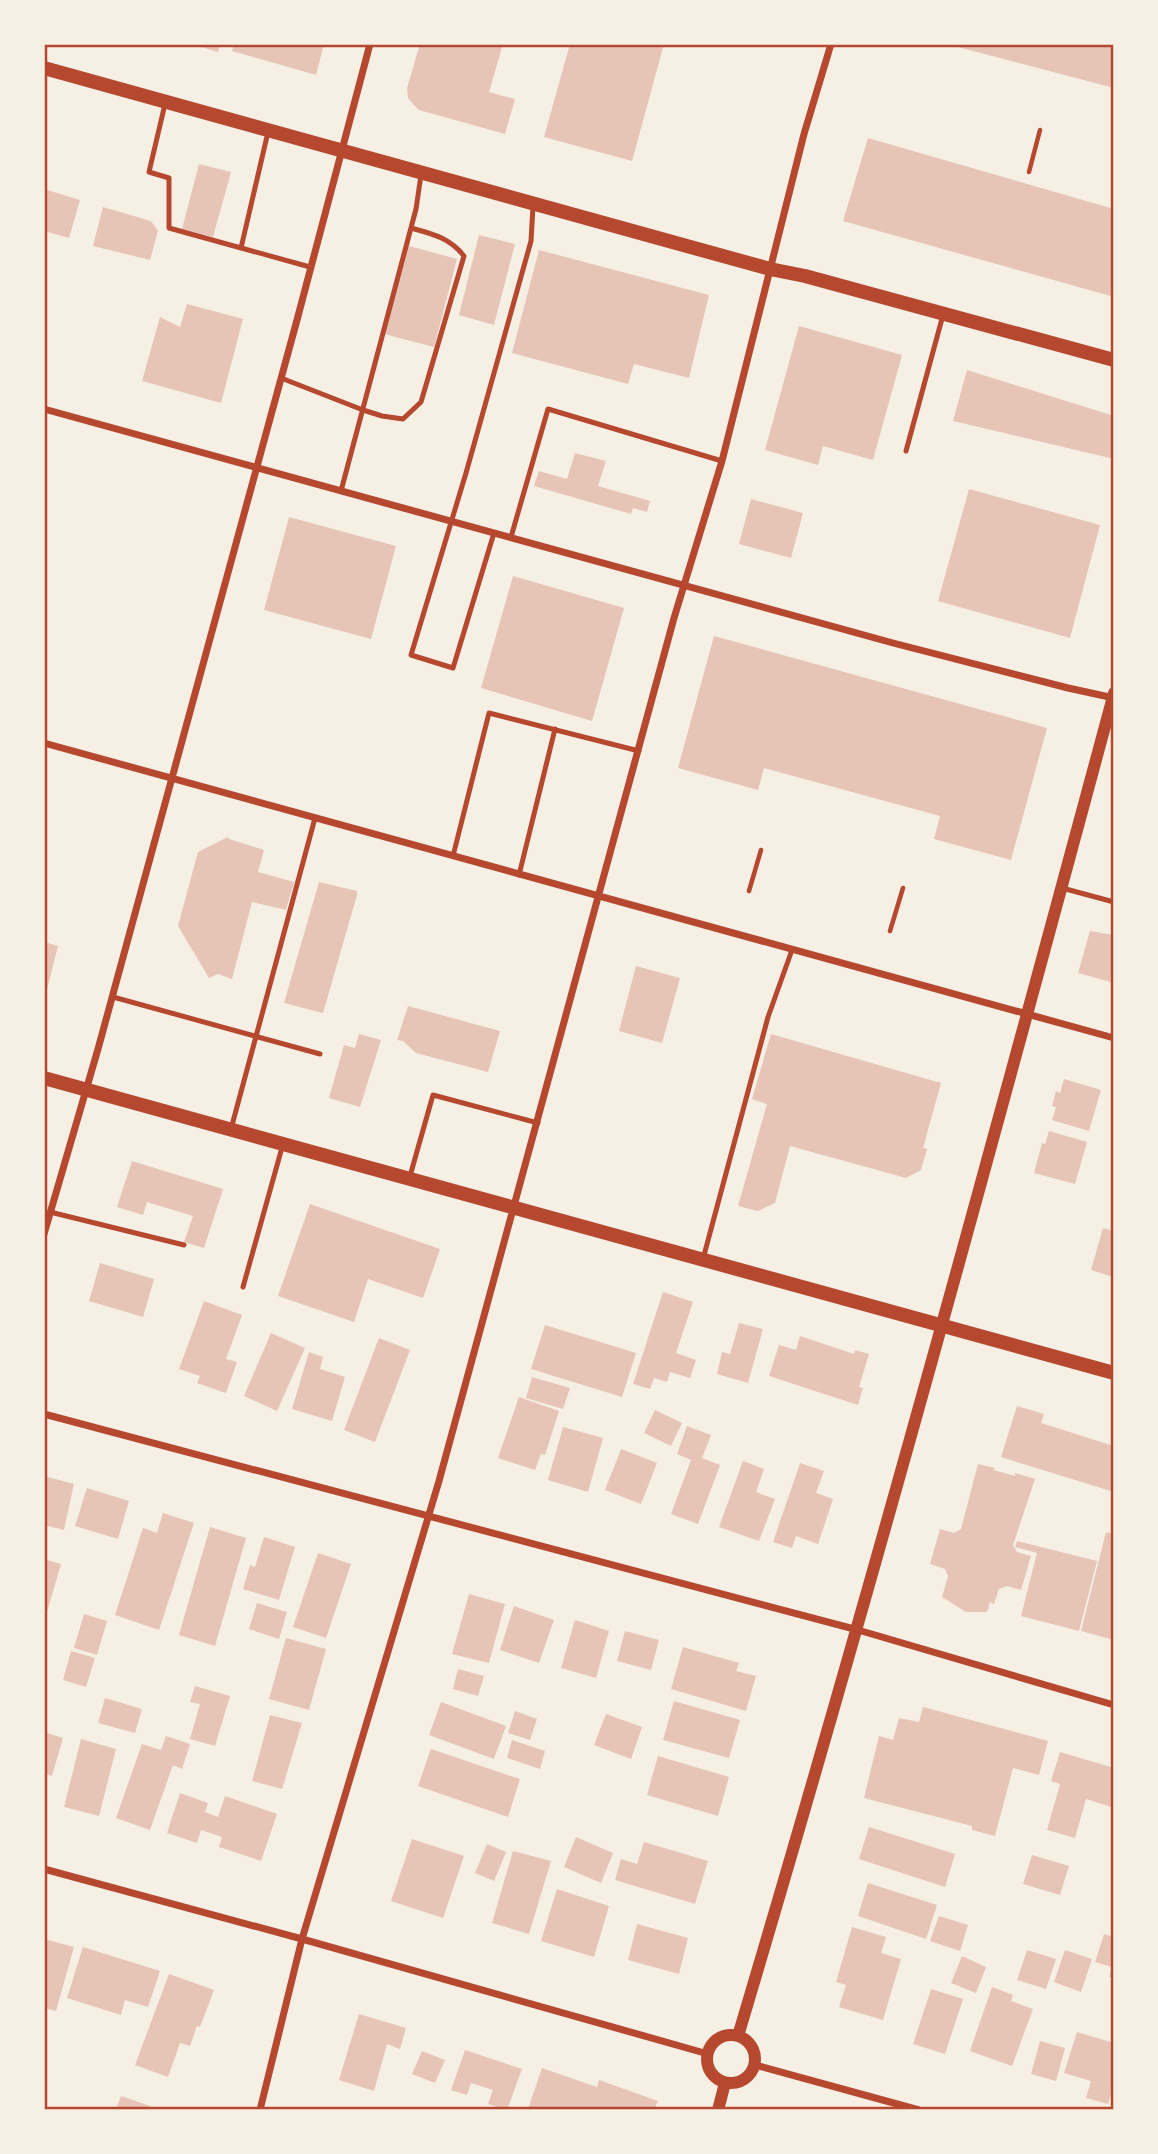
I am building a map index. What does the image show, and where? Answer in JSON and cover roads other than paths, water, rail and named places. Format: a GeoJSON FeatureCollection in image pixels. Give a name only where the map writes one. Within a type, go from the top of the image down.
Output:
{"type":"FeatureCollection","features":[{"type":"Feature","properties":{"kind":"main road"},"geometry":{"type":"LineString","coordinates":[[44,68],[770,269],[805,276],[1114,360]]}},
{"type":"Feature","properties":{"kind":"main road"},"geometry":{"type":"LineString","coordinates":[[44,1078],[1114,1373]]}},
{"type":"Feature","properties":{"kind":"street"},"geometry":{"type":"LineString","coordinates":[[44,1234],[113,997],[370,44]]}},
{"type":"Feature","properties":{"kind":"street"},"geometry":{"type":"LineString","coordinates":[[260,2110],[302,1938],[428,1517],[684,585],[722,461],[804,134],[831,44]]}},
{"type":"Feature","properties":{"kind":"street"},"geometry":{"type":"LineString","coordinates":[[44,409],[893,643],[1068,688],[1114,696],[858,1630],[738,2036]]}},
{"type":"Feature","properties":{"kind":"street"},"geometry":{"type":"LineString","coordinates":[[44,743],[1114,1038]]}},
{"type":"Feature","properties":{"kind":"street"},"geometry":{"type":"LineString","coordinates":[[44,1414],[858,1630],[1114,1705]]}},
{"type":"Feature","properties":{"kind":"street"},"geometry":{"type":"LineString","coordinates":[[44,1869],[302,1938],[708,2054]]}},
{"type":"Feature","properties":{"kind":"street"},"geometry":{"type":"LineString","coordinates":[[738,2036],[745,2039],[754,2050],[755,2065],[752,2072],[741,2082],[725,2083],[713,2075],[707,2062],[708,2054],[719,2038],[738,2036]]}},
{"type":"Feature","properties":{"kind":"street"},"geometry":{"type":"LineString","coordinates":[[755,2065],[919,2110]]}},
{"type":"Feature","properties":{"kind":"street"},"geometry":{"type":"LineString","coordinates":[[718,2110],[725,2083]]}},
{"type":"Feature","properties":{"kind":"lane"},"geometry":{"type":"LineString","coordinates":[[166,102],[149,173],[169,178],[169,228],[310,267]]}},
{"type":"Feature","properties":{"kind":"lane"},"geometry":{"type":"LineString","coordinates":[[241,248],[268,131]]}},
{"type":"Feature","properties":{"kind":"lane"},"geometry":{"type":"LineString","coordinates":[[341,491],[411,228],[421,173]]}},
{"type":"Feature","properties":{"kind":"lane"},"geometry":{"type":"LineString","coordinates":[[494,533],[453,668],[411,655],[531,241],[534,204]]}},
{"type":"Feature","properties":{"kind":"lane"},"geometry":{"type":"LineString","coordinates":[[281,378],[363,410],[402,419],[421,402],[464,256],[454,244],[439,236],[411,228]]}},
{"type":"Feature","properties":{"kind":"lane"},"geometry":{"type":"LineString","coordinates":[[906,451],[943,315]]}},
{"type":"Feature","properties":{"kind":"lane"},"geometry":{"type":"LineString","coordinates":[[511,537],[548,409],[722,461]]}},
{"type":"Feature","properties":{"kind":"lane"},"geometry":{"type":"LineString","coordinates":[[453,856],[489,713],[639,751]]}},
{"type":"Feature","properties":{"kind":"lane"},"geometry":{"type":"LineString","coordinates":[[519,875],[555,729]]}},
{"type":"Feature","properties":{"kind":"lane"},"geometry":{"type":"LineString","coordinates":[[231,1129],[315,818]]}},
{"type":"Feature","properties":{"kind":"lane"},"geometry":{"type":"LineString","coordinates":[[1062,888],[1114,902]]}},
{"type":"Feature","properties":{"kind":"lane"},"geometry":{"type":"LineString","coordinates":[[703,1259],[768,1017],[792,950]]}},
{"type":"Feature","properties":{"kind":"lane"},"geometry":{"type":"LineString","coordinates":[[113,997],[320,1054]]}},
{"type":"Feature","properties":{"kind":"lane"},"geometry":{"type":"LineString","coordinates":[[409,1179],[433,1094],[537,1123]]}},
{"type":"Feature","properties":{"kind":"lane"},"geometry":{"type":"LineString","coordinates":[[243,1287],[283,1144]]}},
{"type":"Feature","properties":{"kind":"lane"},"geometry":{"type":"LineString","coordinates":[[50,1212],[184,1245]]}}]}
